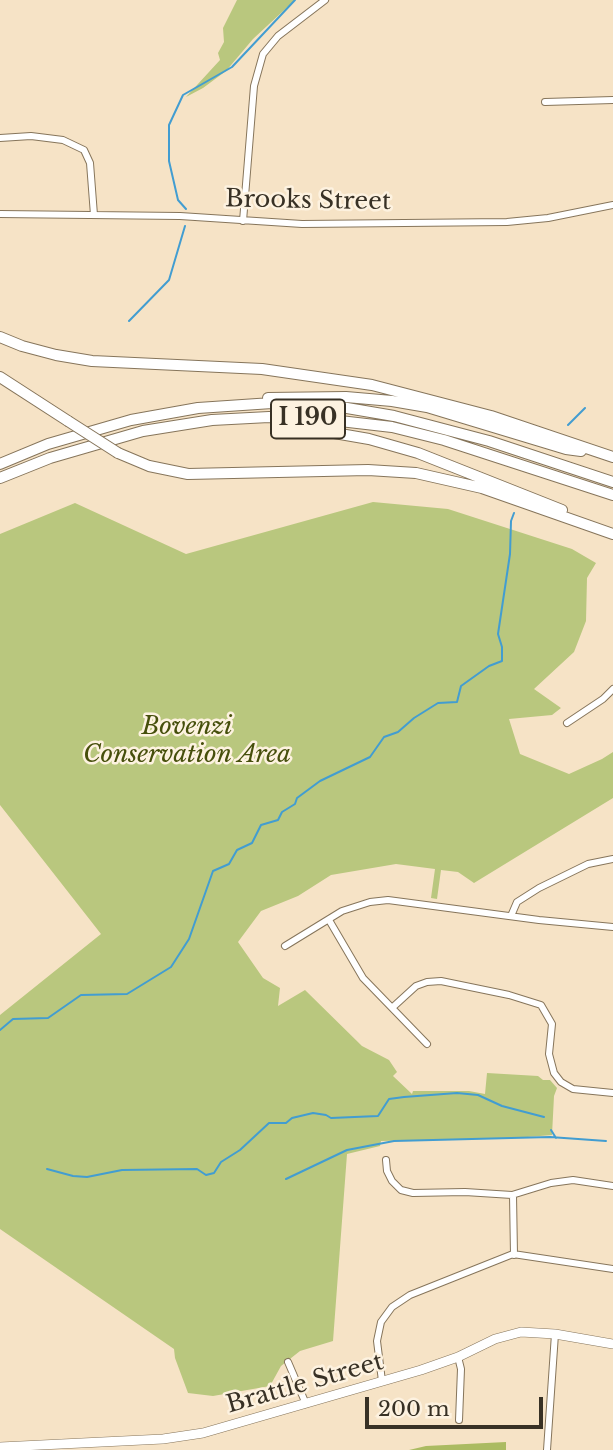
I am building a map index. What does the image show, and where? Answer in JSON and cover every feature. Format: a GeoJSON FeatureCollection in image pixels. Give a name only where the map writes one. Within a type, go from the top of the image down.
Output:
{"type":"FeatureCollection","features":[{"type":"Feature","properties":{"kind":"highway"},"geometry":{"type":"LineString","coordinates":[[0,337],[56,355],[92,361],[262,369],[372,385],[492,416],[613,457]]}},
{"type":"Feature","properties":{"kind":"highway"},"geometry":{"type":"LineString","coordinates":[[0,377],[118,453],[149,466],[188,474],[368,470],[416,473],[482,488],[586,527],[611,533]]}},
{"type":"Feature","properties":{"kind":"highway"},"geometry":{"type":"LineString","coordinates":[[239,404],[273,396],[392,401],[463,417],[566,449],[601,453]]}},
{"type":"Feature","properties":{"kind":"highway","name":"I 190"},"geometry":{"type":"LineString","coordinates":[[0,464],[48,444],[131,420],[187,409],[239,404],[321,406],[394,416],[480,438],[613,482]]}},
{"type":"Feature","properties":{"kind":"highway"},"geometry":{"type":"LineString","coordinates":[[269,417],[294,426],[369,439],[418,453],[576,516],[611,533]]}},
{"type":"Feature","properties":{"kind":"highway","name":"I 190"},"geometry":{"type":"LineString","coordinates":[[0,478],[63,454],[143,431],[212,420],[269,417],[392,427],[444,440],[613,495]]}},
{"type":"Feature","properties":{"kind":"street"},"geometry":{"type":"LineString","coordinates":[[243,221],[254,86],[263,54],[278,36],[325,0]]}},
{"type":"Feature","properties":{"kind":"street"},"geometry":{"type":"LineString","coordinates":[[545,102],[613,100]]}},
{"type":"Feature","properties":{"kind":"street"},"geometry":{"type":"LineString","coordinates":[[0,138],[31,136],[63,140],[84,150],[90,163],[94,215]]}},
{"type":"Feature","properties":{"kind":"street","name":"Brooks Street"},"geometry":{"type":"LineString","coordinates":[[0,214],[180,216],[302,224],[507,222],[535,220],[613,205]]}},
{"type":"Feature","properties":{"kind":"street"},"geometry":{"type":"LineString","coordinates":[[567,723],[613,689]]}},
{"type":"Feature","properties":{"kind":"street"},"geometry":{"type":"LineString","coordinates":[[511,916],[517,902],[540,887],[588,864],[613,859]]}},
{"type":"Feature","properties":{"kind":"street"},"geometry":{"type":"LineString","coordinates":[[285,946],[354,906],[388,900],[613,927]]}},
{"type":"Feature","properties":{"kind":"street"},"geometry":{"type":"LineString","coordinates":[[329,920],[363,978],[427,1044]]}},
{"type":"Feature","properties":{"kind":"street"},"geometry":{"type":"LineString","coordinates":[[393,1007],[416,986],[441,981],[509,995],[541,1005],[552,1024],[549,1054],[554,1073],[561,1082],[573,1089],[613,1093]]}},
{"type":"Feature","properties":{"kind":"street"},"geometry":{"type":"LineString","coordinates":[[386,1160],[391,1181],[407,1192],[431,1194],[465,1192],[513,1195],[566,1181],[612,1185],[613,1175]]}},
{"type":"Feature","properties":{"kind":"street"},"geometry":{"type":"LineString","coordinates":[[513,1195],[514,1255]]}},
{"type":"Feature","properties":{"kind":"street"},"geometry":{"type":"LineString","coordinates":[[382,1381],[377,1341],[381,1322],[392,1307],[410,1295],[514,1255],[613,1269]]}},
{"type":"Feature","properties":{"kind":"street","name":"Brattle Street"},"geometry":{"type":"LineString","coordinates":[[0,1447],[177,1438],[203,1433],[458,1357],[495,1339],[521,1332],[555,1334],[613,1344]]}},
{"type":"Feature","properties":{"kind":"street"},"geometry":{"type":"LineString","coordinates":[[547,1450],[555,1334]]}},
{"type":"Feature","properties":{"kind":"street"},"geometry":{"type":"LineString","coordinates":[[458,1357],[461,1369],[459,1420]]}},
{"type":"Feature","properties":{"kind":"street"},"geometry":{"type":"LineString","coordinates":[[288,1362],[306,1404]]}},
{"type":"Feature","properties":{"kind":"green space"},"geometry":{"type":"Polygon","coordinates":[[[237,0],[295,0],[253,39],[226,71],[186,97],[220,60],[218,53],[224,42],[223,28],[237,0]]]}},
{"type":"Feature","properties":{"kind":"green space","name":"Bovenzi Conservation Area"},"geometry":{"type":"Polygon","coordinates":[[[373,502],[448,509],[572,549],[596,563],[587,578],[586,621],[574,652],[534,689],[561,708],[552,715],[509,719],[520,754],[569,774],[613,752],[613,798],[474,883],[458,872],[441,870],[437,899],[431,898],[435,869],[396,864],[331,875],[298,896],[261,911],[238,942],[263,978],[280,988],[278,1006],[305,990],[362,1046],[389,1060],[397,1072],[393,1076],[412,1094],[413,1091],[469,1091],[485,1094],[487,1073],[538,1076],[543,1080],[550,1080],[557,1088],[554,1096],[552,1135],[381,1141],[380,1146],[347,1154],[333,1341],[300,1351],[281,1366],[270,1386],[213,1396],[188,1393],[174,1349],[0,1229],[0,1015],[101,934],[0,805],[0,534],[75,503],[186,554],[373,502]]]}},
{"type":"Feature","properties":{"kind":"green space"},"geometry":{"type":"Polygon","coordinates":[[[506,1442],[506,1450],[409,1450],[426,1446],[506,1442]]]}},
{"type":"Feature","properties":{"kind":"waterway"},"geometry":{"type":"LineString","coordinates":[[186,209],[178,200],[169,161],[169,125],[183,95],[232,67],[295,0]]}},
{"type":"Feature","properties":{"kind":"waterway"},"geometry":{"type":"LineString","coordinates":[[129,321],[169,280],[185,226]]}},
{"type":"Feature","properties":{"kind":"waterway"},"geometry":{"type":"LineString","coordinates":[[568,425],[585,408]]}},
{"type":"Feature","properties":{"kind":"waterway"},"geometry":{"type":"LineString","coordinates":[[0,1030],[13,1019],[48,1018],[81,995],[127,994],[171,967],[189,939],[213,871],[229,864],[237,850],[252,843],[261,825],[278,820],[282,812],[295,804],[297,798],[320,781],[370,757],[384,737],[398,732],[414,718],[438,703],[457,702],[461,686],[489,666],[502,661],[498,634],[514,513]]}},
{"type":"Feature","properties":{"kind":"waterway"},"geometry":{"type":"LineString","coordinates":[[47,1169],[87,1177],[122,1170],[197,1169],[206,1175],[214,1173],[221,1162],[240,1150],[269,1123],[286,1123],[292,1118],[313,1113],[331,1118],[378,1116],[389,1099],[404,1097],[457,1093],[478,1095],[502,1106],[544,1117]]}},
{"type":"Feature","properties":{"kind":"waterway"},"geometry":{"type":"LineString","coordinates":[[551,1130],[556,1138]]}},
{"type":"Feature","properties":{"kind":"waterway"},"geometry":{"type":"LineString","coordinates":[[286,1179],[347,1150],[394,1141],[550,1137],[606,1141]]}}]}
